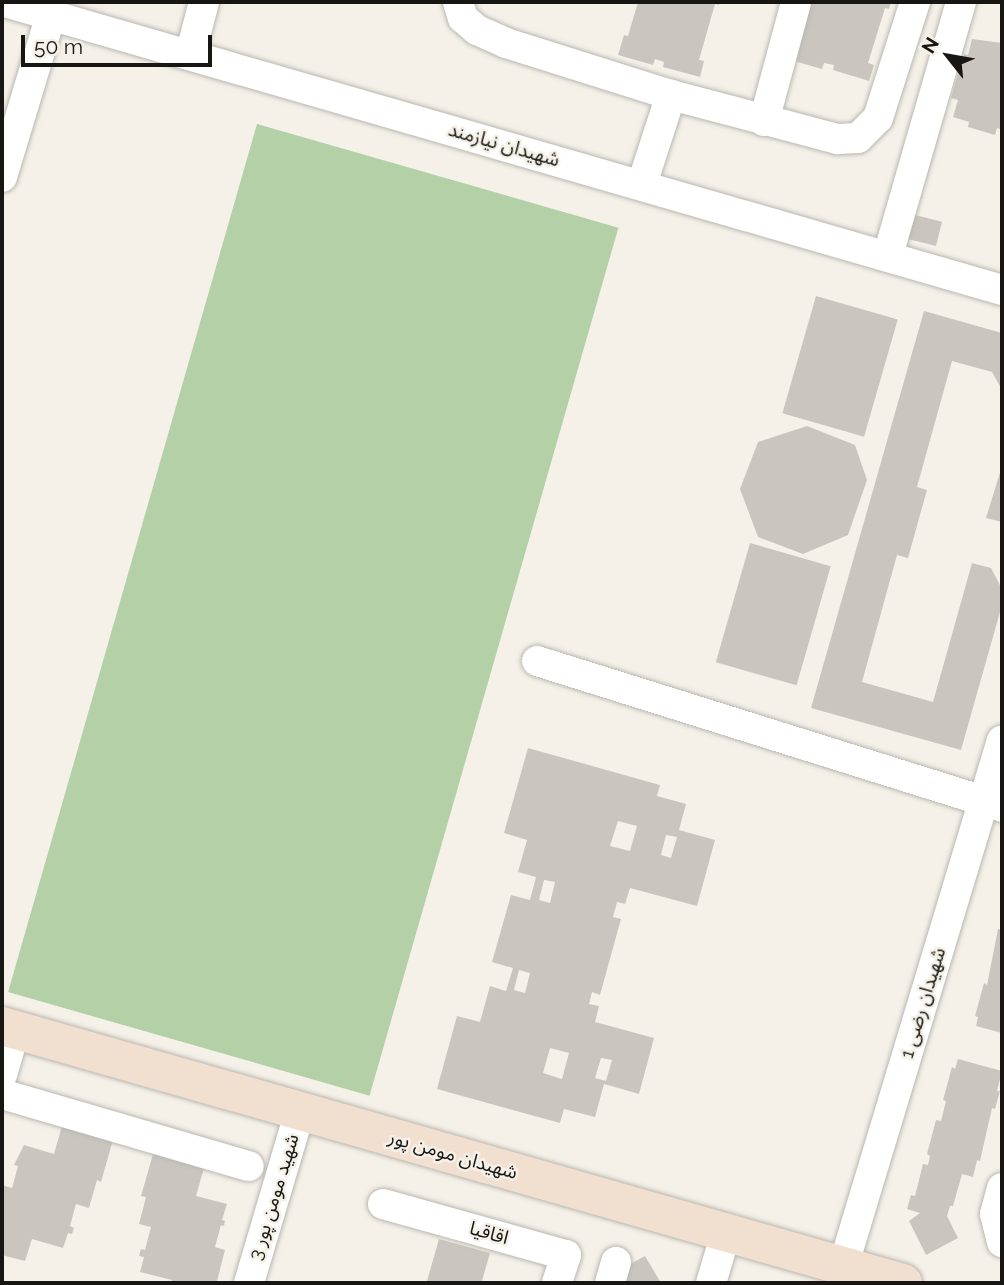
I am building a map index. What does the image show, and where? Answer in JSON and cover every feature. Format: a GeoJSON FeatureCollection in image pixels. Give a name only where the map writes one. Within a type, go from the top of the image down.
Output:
{"type":"FeatureCollection","features":[{"type":"Feature","properties":{"kind":"street","name":"شهیدان نیازمند"},"geometry":{"type":"LineString","coordinates":[[5,2],[1002,290]]}},
{"type":"Feature","properties":{"kind":"street"},"geometry":{"type":"LineString","coordinates":[[190,55],[204,2]]}},
{"type":"Feature","properties":{"kind":"street"},"geometry":{"type":"LineString","coordinates":[[458,2],[463,18],[490,36],[671,94],[838,139],[858,138],[869,130],[878,118],[915,2]]}},
{"type":"Feature","properties":{"kind":"street"},"geometry":{"type":"LineString","coordinates":[[764,121],[796,2]]}},
{"type":"Feature","properties":{"kind":"street"},"geometry":{"type":"LineString","coordinates":[[888,255],[961,2]]}},
{"type":"Feature","properties":{"kind":"street"},"geometry":{"type":"LineString","coordinates":[[2,177],[51,15]]}},
{"type":"Feature","properties":{"kind":"street"},"geometry":{"type":"LineString","coordinates":[[642,184],[671,94]]}},
{"type":"Feature","properties":{"kind":"street"},"geometry":{"type":"LineString","coordinates":[[537,661],[993,804]]}},
{"type":"Feature","properties":{"kind":"street","name":"شهیدان رضی 1"},"geometry":{"type":"LineString","coordinates":[[844,1267],[993,804],[1002,740]]}},
{"type":"Feature","properties":{"kind":"street"},"geometry":{"type":"LineString","coordinates":[[2,1075],[8,1028]]}},
{"type":"Feature","properties":{"kind":"street","name":"شهیدان مومن پور"},"geometry":{"type":"LineString","coordinates":[[8,1028],[904,1283]]}},
{"type":"Feature","properties":{"kind":"street"},"geometry":{"type":"LineString","coordinates":[[2,1094],[248,1166]]}},
{"type":"Feature","properties":{"kind":"street","name":"شهید مومن پور 3"},"geometry":{"type":"LineString","coordinates":[[249,1283],[300,1111]]}},
{"type":"Feature","properties":{"kind":"street"},"geometry":{"type":"LineString","coordinates":[[1002,1188],[995,1214],[1002,1242]]}},
{"type":"Feature","properties":{"kind":"street","name":"اقاقیا"},"geometry":{"type":"LineString","coordinates":[[383,1204],[566,1255],[558,1283]]}},
{"type":"Feature","properties":{"kind":"street"},"geometry":{"type":"LineString","coordinates":[[711,1283],[726,1233]]}},
{"type":"Feature","properties":{"kind":"green space"},"geometry":{"type":"Polygon","coordinates":[[[257,124],[618,228],[370,1096],[8,992],[257,124]]]}},
{"type":"Feature","properties":{"kind":"building"},"geometry":{"type":"Polygon","coordinates":[[[638,2],[720,2],[719,5],[715,4],[699,60],[704,61],[700,77],[663,67],[664,62],[655,59],[653,65],[618,55],[624,35],[628,36],[638,2]]]}},
{"type":"Feature","properties":{"kind":"building"},"geometry":{"type":"Polygon","coordinates":[[[809,2],[891,2],[889,9],[885,8],[868,63],[874,65],[869,81],[833,70],[834,65],[824,63],[822,69],[787,59],[809,2]]]}},
{"type":"Feature","properties":{"kind":"building"},"geometry":{"type":"Polygon","coordinates":[[[972,39],[1002,43],[1002,130],[997,128],[995,135],[968,127],[969,122],[953,117],[958,100],[951,98],[964,54],[968,55],[972,39]]]}},
{"type":"Feature","properties":{"kind":"building"},"geometry":{"type":"Polygon","coordinates":[[[911,214],[942,222],[936,246],[905,238],[911,214]]]}},
{"type":"Feature","properties":{"kind":"building"},"geometry":{"type":"Polygon","coordinates":[[[816,296],[898,319],[864,437],[782,413],[816,296]]]}},
{"type":"Feature","properties":{"kind":"building"},"geometry":{"type":"Polygon","coordinates":[[[924,311],[1002,333],[1002,390],[992,372],[952,361],[917,487],[927,490],[908,558],[897,555],[862,682],[933,702],[972,563],[991,568],[1002,589],[1002,605],[961,750],[811,708],[924,311]]]}},
{"type":"Feature","properties":{"kind":"building"},"geometry":{"type":"Polygon","coordinates":[[[807,426],[855,445],[867,480],[848,535],[803,554],[758,537],[740,489],[758,442],[807,426]]]}},
{"type":"Feature","properties":{"kind":"building"},"geometry":{"type":"Polygon","coordinates":[[[1002,466],[1002,522],[986,518],[1002,466]]]}},
{"type":"Feature","properties":{"kind":"building"},"geometry":{"type":"Polygon","coordinates":[[[750,543],[831,566],[797,685],[716,662],[750,543]]]}},
{"type":"Feature","properties":{"kind":"building"},"geometry":{"type":"Polygon","coordinates":[[[528,748],[660,785],[657,796],[686,804],[679,830],[715,840],[697,906],[630,888],[625,904],[617,902],[613,917],[621,919],[600,995],[592,992],[589,1004],[599,1006],[595,1022],[654,1038],[639,1094],[604,1084],[595,1117],[564,1109],[560,1123],[437,1089],[457,1016],[480,1022],[490,986],[506,991],[513,968],[492,962],[511,895],[530,900],[536,877],[518,872],[527,840],[504,833],[528,748]],[[618,821],[610,846],[630,851],[637,826],[618,821]],[[666,835],[661,855],[671,858],[677,837],[666,835]],[[544,880],[539,900],[550,903],[555,882],[544,880]],[[519,970],[514,990],[525,993],[530,973],[519,970]],[[550,1048],[543,1073],[562,1079],[569,1053],[550,1048]],[[601,1058],[595,1078],[606,1081],[612,1060],[601,1058]]]}},
{"type":"Feature","properties":{"kind":"building"},"geometry":{"type":"Polygon","coordinates":[[[998,929],[1002,930],[1002,1033],[976,1026],[978,1017],[975,1016],[984,983],[987,985],[998,929]]]}},
{"type":"Feature","properties":{"kind":"building"},"geometry":{"type":"Polygon","coordinates":[[[958,1059],[1002,1071],[997,1091],[1000,1091],[995,1109],[992,1108],[980,1161],[977,1160],[973,1177],[962,1174],[953,1206],[950,1206],[947,1216],[958,1238],[926,1255],[909,1221],[920,1213],[907,1209],[911,1195],[915,1196],[923,1164],[928,1165],[930,1156],[927,1154],[936,1120],[941,1121],[946,1101],[943,1100],[952,1067],[955,1069],[958,1059]]]}},
{"type":"Feature","properties":{"kind":"building"},"geometry":{"type":"Polygon","coordinates":[[[62,1126],[113,1140],[101,1182],[97,1180],[89,1208],[76,1204],[70,1226],[74,1228],[72,1234],[68,1233],[63,1248],[32,1239],[25,1261],[2,1255],[2,1185],[12,1188],[18,1166],[14,1165],[24,1145],[54,1154],[62,1126]]]}},
{"type":"Feature","properties":{"kind":"building"},"geometry":{"type":"Polygon","coordinates":[[[153,1154],[204,1168],[196,1196],[227,1204],[222,1220],[225,1221],[224,1226],[221,1225],[215,1247],[225,1250],[217,1281],[223,1283],[171,1283],[172,1280],[140,1272],[144,1257],[139,1256],[141,1249],[145,1250],[151,1227],[139,1224],[146,1197],[141,1196],[153,1154]]]}},
{"type":"Feature","properties":{"kind":"building"},"geometry":{"type":"Polygon","coordinates":[[[439,1239],[490,1253],[482,1281],[487,1283],[427,1281],[439,1239]]]}},
{"type":"Feature","properties":{"kind":"building"},"geometry":{"type":"Polygon","coordinates":[[[645,1256],[661,1283],[622,1283],[616,1272],[645,1256]]]}}]}
